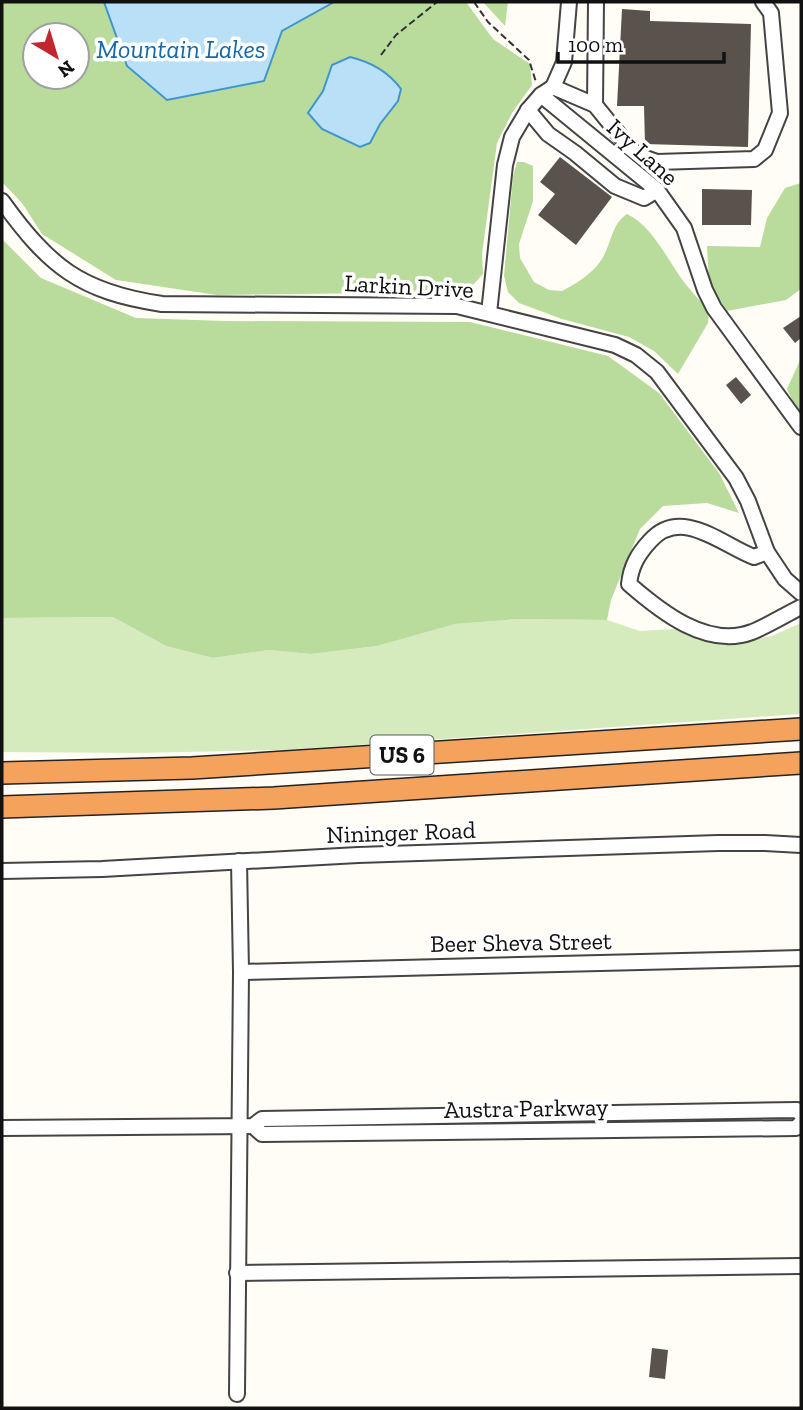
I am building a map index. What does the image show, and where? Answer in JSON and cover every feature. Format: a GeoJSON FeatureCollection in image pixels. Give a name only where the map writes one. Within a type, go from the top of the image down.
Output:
{"type":"FeatureCollection","features":[{"type":"Feature","properties":{"kind":"highway","name":"US 6"},"geometry":{"type":"LineString","coordinates":[[2,773],[192,768],[801,729]]}},
{"type":"Feature","properties":{"kind":"highway","name":"US 6"},"geometry":{"type":"LineString","coordinates":[[2,807],[274,798],[801,763]]}},
{"type":"Feature","properties":{"kind":"street"},"geometry":{"type":"LineString","coordinates":[[489,313],[505,165],[512,137],[528,110],[547,91],[564,62],[569,2]]}},
{"type":"Feature","properties":{"kind":"street"},"geometry":{"type":"LineString","coordinates":[[595,105],[596,2]]}},
{"type":"Feature","properties":{"kind":"street"},"geometry":{"type":"LineString","coordinates":[[547,91],[595,105],[630,148],[640,156],[657,162],[754,159],[765,150],[780,113],[771,13],[764,2]]}},
{"type":"Feature","properties":{"kind":"street","name":"Ivy Lane"},"geometry":{"type":"LineString","coordinates":[[547,91],[657,190],[684,228],[705,290],[714,308],[801,427]]}},
{"type":"Feature","properties":{"kind":"street"},"geometry":{"type":"LineString","coordinates":[[528,110],[548,134],[615,186],[644,198],[657,190]]}},
{"type":"Feature","properties":{"kind":"street","name":"Larkin Drive"},"geometry":{"type":"LineString","coordinates":[[2,201],[36,247],[55,263],[81,281],[105,292],[136,300],[162,304],[457,306],[615,345],[636,355],[657,372],[736,478],[748,501],[767,552],[785,579],[801,593]]}},
{"type":"Feature","properties":{"kind":"street"},"geometry":{"type":"LineString","coordinates":[[767,552],[754,557],[710,534],[690,527],[663,530],[639,552],[631,570],[629,584],[690,628],[722,636],[750,633],[801,607]]}},
{"type":"Feature","properties":{"kind":"street","name":"Nininger Road"},"geometry":{"type":"LineString","coordinates":[[2,871],[730,843],[801,845]]}},
{"type":"Feature","properties":{"kind":"street"},"geometry":{"type":"LineString","coordinates":[[237,1394],[237,1273],[245,1126],[239,861]]}},
{"type":"Feature","properties":{"kind":"street","name":"Beer Sheva Street"},"geometry":{"type":"LineString","coordinates":[[241,972],[801,958]]}},
{"type":"Feature","properties":{"kind":"street","name":"Austra Parkway"},"geometry":{"type":"LineString","coordinates":[[245,1126],[262,1119],[797,1110],[801,1114]]}},
{"type":"Feature","properties":{"kind":"street","name":"Austra Parkway"},"geometry":{"type":"LineString","coordinates":[[245,1126],[262,1134],[796,1128],[801,1124]]}},
{"type":"Feature","properties":{"kind":"street"},"geometry":{"type":"LineString","coordinates":[[2,1128],[245,1126]]}},
{"type":"Feature","properties":{"kind":"street"},"geometry":{"type":"LineString","coordinates":[[237,1273],[801,1266]]}},
{"type":"Feature","properties":{"kind":"path"},"geometry":{"type":"LineString","coordinates":[[382,55],[396,35],[437,2]]}},
{"type":"Feature","properties":{"kind":"path"},"geometry":{"type":"LineString","coordinates":[[474,2],[488,22],[529,60],[547,91]]}},
{"type":"Feature","properties":{"kind":"green space"},"geometry":{"type":"Polygon","coordinates":[[[2,2],[104,2],[108,9],[264,81],[282,31],[334,2],[466,2],[493,39],[530,64],[532,85],[512,113],[497,143],[482,254],[483,274],[472,286],[455,292],[217,295],[116,280],[42,234],[22,203],[2,182],[2,2]]]}},
{"type":"Feature","properties":{"kind":"green space"},"geometry":{"type":"Polygon","coordinates":[[[483,2],[508,2],[505,26],[483,2]]]}},
{"type":"Feature","properties":{"kind":"green space"},"geometry":{"type":"Polygon","coordinates":[[[517,162],[533,166],[533,201],[519,244],[520,258],[534,282],[549,290],[562,291],[581,280],[602,259],[616,227],[627,214],[652,235],[709,313],[708,323],[678,374],[654,351],[629,337],[562,319],[519,303],[508,292],[504,276],[513,177],[517,162]]]}},
{"type":"Feature","properties":{"kind":"green space"},"geometry":{"type":"Polygon","coordinates":[[[801,183],[801,289],[786,300],[727,311],[709,283],[707,246],[760,247],[767,218],[785,188],[801,183]]]}},
{"type":"Feature","properties":{"kind":"green space"},"geometry":{"type":"Polygon","coordinates":[[[2,239],[41,278],[136,318],[470,322],[608,356],[659,393],[719,473],[739,513],[707,503],[663,506],[640,529],[611,600],[607,620],[519,619],[455,624],[377,646],[311,654],[269,650],[213,658],[166,646],[113,617],[2,618],[2,239]]]}},
{"type":"Feature","properties":{"kind":"green space"},"geometry":{"type":"Polygon","coordinates":[[[801,358],[801,419],[787,389],[801,358]]]}},
{"type":"Feature","properties":{"kind":"green space"},"geometry":{"type":"Polygon","coordinates":[[[113,617],[166,646],[213,658],[269,650],[311,654],[377,646],[454,624],[519,619],[607,620],[640,631],[674,629],[699,639],[734,643],[772,636],[801,623],[801,714],[284,750],[2,752],[2,618],[113,617]]]}},
{"type":"Feature","properties":{"kind":"water","name":"Mountain Lakes"},"geometry":{"type":"Polygon","coordinates":[[[104,2],[334,2],[282,31],[264,81],[167,100],[127,66],[104,2]]]}},
{"type":"Feature","properties":{"kind":"water"},"geometry":{"type":"Polygon","coordinates":[[[350,57],[378,68],[391,77],[401,89],[398,101],[380,124],[370,143],[360,147],[322,129],[308,113],[323,91],[332,65],[350,57]]]}},
{"type":"Feature","properties":{"kind":"building"},"geometry":{"type":"Polygon","coordinates":[[[622,9],[650,11],[650,21],[751,24],[748,147],[645,144],[644,106],[617,106],[622,9]]]}},
{"type":"Feature","properties":{"kind":"building"},"geometry":{"type":"Polygon","coordinates":[[[560,157],[612,197],[576,245],[538,215],[555,194],[540,182],[560,157]]]}},
{"type":"Feature","properties":{"kind":"building"},"geometry":{"type":"Polygon","coordinates":[[[702,189],[752,190],[751,225],[702,225],[702,189]]]}},
{"type":"Feature","properties":{"kind":"building"},"geometry":{"type":"Polygon","coordinates":[[[801,316],[801,338],[795,343],[783,328],[801,316]]]}},
{"type":"Feature","properties":{"kind":"building"},"geometry":{"type":"Polygon","coordinates":[[[736,377],[751,395],[741,404],[726,385],[736,377]]]}},
{"type":"Feature","properties":{"kind":"building"},"geometry":{"type":"Polygon","coordinates":[[[652,1348],[668,1350],[665,1379],[649,1377],[652,1348]]]}}]}
